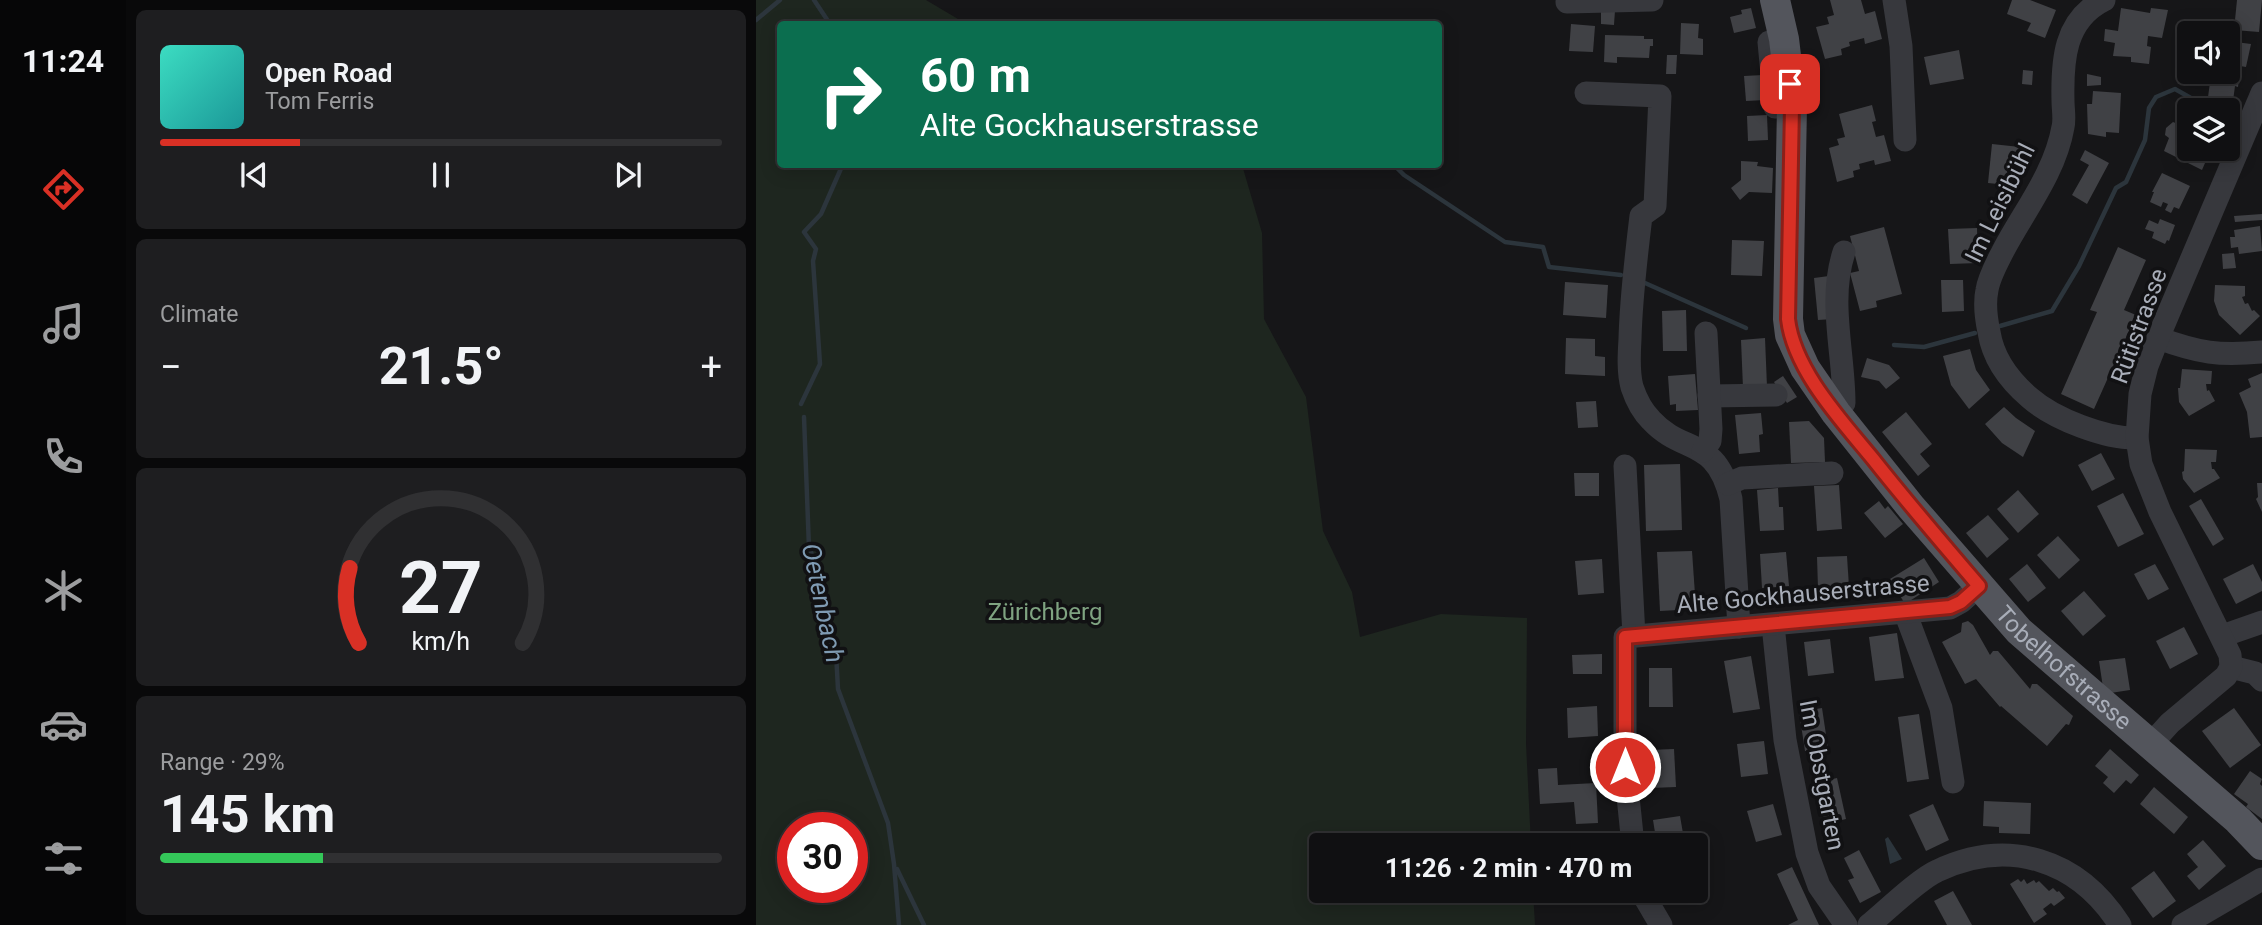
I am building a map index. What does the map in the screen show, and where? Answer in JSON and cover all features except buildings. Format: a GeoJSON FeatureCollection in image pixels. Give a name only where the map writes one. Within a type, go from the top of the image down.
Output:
{"type":"FeatureCollection","features":[{"type":"Feature","properties":{"kind":"main road","name":"Tobelhofstrasse"},"geometry":{"type":"LineString","coordinates":[[1776,0],[1792,106],[1788,319],[1790,335],[1805,368],[1836,413],[1911,507],[2019,631],[2238,820],[2262,845]]}},
{"type":"Feature","properties":{"kind":"street"},"geometry":{"type":"LineString","coordinates":[[1567,2],[1652,0]]}},
{"type":"Feature","properties":{"kind":"street"},"geometry":{"type":"LineString","coordinates":[[1894,0],[1901,46],[1905,140]]}},
{"type":"Feature","properties":{"kind":"street","name":"Im Leisibühl"},"geometry":{"type":"LineString","coordinates":[[2104,0],[2080,19],[2068,40],[2063,67],[2063,126],[2040,189],[1998,261],[1987,289],[1985,314],[1990,342],[2004,369],[2018,388],[2039,406],[2057,416],[2122,439],[2137,438]]}},
{"type":"Feature","properties":{"kind":"street"},"geometry":{"type":"LineString","coordinates":[[1586,93],[1660,96],[1655,206],[1641,216],[1630,304],[1631,386],[1651,421],[1669,434],[1703,451],[1717,464],[1728,484],[1739,627]]}},
{"type":"Feature","properties":{"kind":"street","name":"Rütistrasse"},"geometry":{"type":"LineString","coordinates":[[2231,667],[2230,655],[2147,483],[2137,438],[2140,394],[2147,366],[2262,93]]}},
{"type":"Feature","properties":{"kind":"street"},"geometry":{"type":"LineString","coordinates":[[1836,413],[1844,403],[1837,330],[1840,265],[1844,252]]}},
{"type":"Feature","properties":{"kind":"street"},"geometry":{"type":"LineString","coordinates":[[1703,451],[1710,441],[1706,333]]}},
{"type":"Feature","properties":{"kind":"street"},"geometry":{"type":"LineString","coordinates":[[2158,338],[2208,353],[2227,355],[2262,352]]}},
{"type":"Feature","properties":{"kind":"street"},"geometry":{"type":"LineString","coordinates":[[1709,396],[1776,395]]}},
{"type":"Feature","properties":{"kind":"street"},"geometry":{"type":"LineString","coordinates":[[1625,466],[1630,636],[1625,767],[1632,833]]}},
{"type":"Feature","properties":{"kind":"street"},"geometry":{"type":"LineString","coordinates":[[1728,484],[1742,478],[1832,473]]}},
{"type":"Feature","properties":{"kind":"street","name":"Alte Gockhauserstrasse"},"geometry":{"type":"LineString","coordinates":[[1630,636],[1950,607],[1961,602],[1979,586]]}},
{"type":"Feature","properties":{"kind":"street"},"geometry":{"type":"LineString","coordinates":[[1905,612],[1941,708],[1953,782]]}},
{"type":"Feature","properties":{"kind":"street"},"geometry":{"type":"LineString","coordinates":[[2221,636],[2262,622]]}},
{"type":"Feature","properties":{"kind":"street","name":"Im Obstgarten"},"geometry":{"type":"LineString","coordinates":[[1773,625],[1785,740],[1807,853],[1819,886],[1846,925]]}},
{"type":"Feature","properties":{"kind":"street"},"geometry":{"type":"LineString","coordinates":[[2150,745],[2170,723],[2226,676],[2231,667],[2255,673],[2262,680]]}},
{"type":"Feature","properties":{"kind":"street"},"geometry":{"type":"LineString","coordinates":[[1869,925],[1934,872],[1966,860],[2005,854],[2031,856],[2073,876],[2094,891],[2120,925]]}},
{"type":"Feature","properties":{"kind":"street"},"geometry":{"type":"LineString","coordinates":[[2183,925],[2262,879]]}},
{"type":"Feature","properties":{"kind":"street"},"geometry":{"type":"LineString","coordinates":[[1648,903],[1661,925]]}},
{"type":"Feature","properties":{"kind":"green space","name":"Zürichberg"},"geometry":{"type":"Polygon","coordinates":[[[756,0],[926,0],[965,21],[777,21],[777,168],[1243,168],[1262,233],[1264,319],[1306,397],[1323,531],[1352,592],[1360,637],[1441,614],[1527,618],[1526,744],[1530,833],[1309,833],[1309,903],[1534,903],[1535,925],[756,925],[756,0]]]}},
{"type":"Feature","properties":{"kind":"shaded area"},"geometry":{"type":"Polygon","coordinates":[[[1888,837],[1902,859],[1890,864],[1885,839],[1888,837]]]}},
{"type":"Feature","properties":{"kind":"waterway"},"geometry":{"type":"LineString","coordinates":[[756,20],[780,0]]}},
{"type":"Feature","properties":{"kind":"waterway","name":"Oetenbach"},"geometry":{"type":"LineString","coordinates":[[814,0],[828,21]]}},
{"type":"Feature","properties":{"kind":"waterway"},"geometry":{"type":"LineString","coordinates":[[2000,326],[2052,311],[2079,266],[2116,188],[2126,182],[2145,140],[2149,108],[2156,97],[2175,89],[2191,98]]}},
{"type":"Feature","properties":{"kind":"waterway","name":"Oetenbach"},"geometry":{"type":"LineString","coordinates":[[801,404],[820,364],[813,261],[816,249],[804,232],[821,214],[841,168]]}},
{"type":"Feature","properties":{"kind":"waterway"},"geometry":{"type":"LineString","coordinates":[[1397,168],[1505,242],[1543,247],[1549,267],[1621,275]]}},
{"type":"Feature","properties":{"kind":"waterway"},"geometry":{"type":"LineString","coordinates":[[1645,283],[1746,328]]}},
{"type":"Feature","properties":{"kind":"waterway"},"geometry":{"type":"LineString","coordinates":[[1894,345],[1924,347],[1975,333]]}},
{"type":"Feature","properties":{"kind":"waterway","name":"Oetenbach"},"geometry":{"type":"LineString","coordinates":[[804,417],[809,548],[821,574],[824,629],[836,653],[838,689],[888,823],[899,925]]}},
{"type":"Feature","properties":{"kind":"waterway","name":"Oetenbach"},"geometry":{"type":"LineString","coordinates":[[897,869],[924,925]]}},
{"type":"Feature","properties":{"kind":"route"},"geometry":{"type":"LineString","coordinates":[[1625,767],[1625,637],[1950,607],[1961,602],[1979,586],[1836,413],[1805,368],[1794,346],[1788,319],[1792,170],[1790,84]]}}]}
